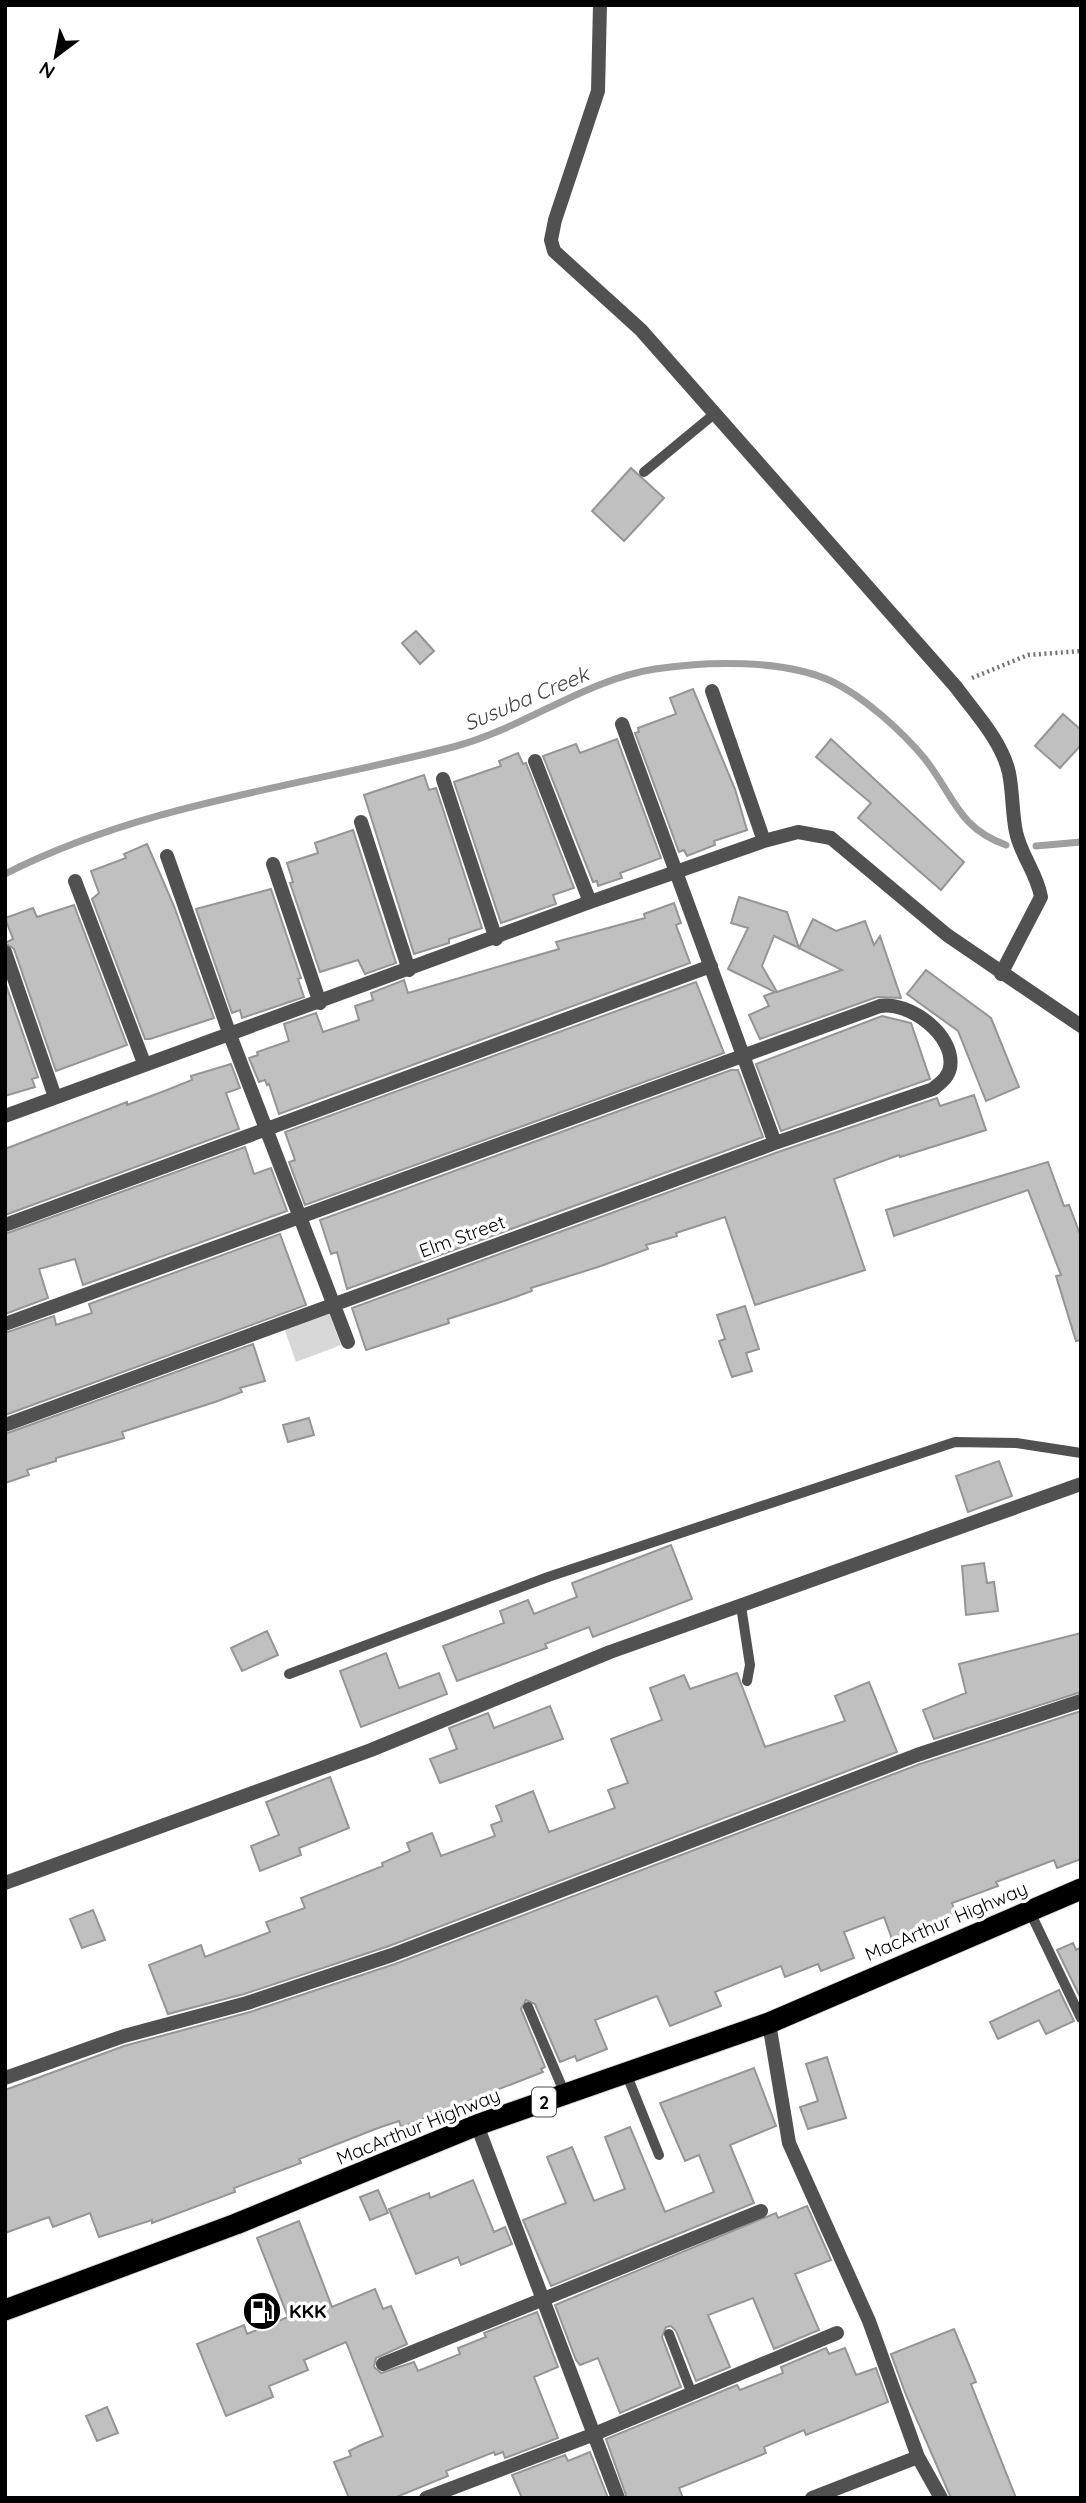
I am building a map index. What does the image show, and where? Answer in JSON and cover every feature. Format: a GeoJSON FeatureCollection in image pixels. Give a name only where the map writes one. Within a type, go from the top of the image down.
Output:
{"type":"FeatureCollection","features":[{"type":"Feature","properties":{"kind":"highway","name":"MacArthur Highway"},"geometry":{"type":"LineString","coordinates":[[5,2310],[236,2224],[477,2125],[769,2023],[1081,1889]]}},
{"type":"Feature","properties":{"kind":"street"},"geometry":{"type":"LineString","coordinates":[[600,5],[598,91],[551,240],[554,251],[641,330],[713,415],[956,687],[1004,758],[1016,832],[1022,852],[1039,884],[1041,897],[1000,974]]}},
{"type":"Feature","properties":{"kind":"street"},"geometry":{"type":"LineString","coordinates":[[712,691],[764,841]]}},
{"type":"Feature","properties":{"kind":"street"},"geometry":{"type":"LineString","coordinates":[[622,724],[775,1143]]}},
{"type":"Feature","properties":{"kind":"street"},"geometry":{"type":"LineString","coordinates":[[535,761],[590,902]]}},
{"type":"Feature","properties":{"kind":"street"},"geometry":{"type":"LineString","coordinates":[[443,779],[496,939]]}},
{"type":"Feature","properties":{"kind":"street"},"geometry":{"type":"LineString","coordinates":[[361,822],[409,970]]}},
{"type":"Feature","properties":{"kind":"street"},"geometry":{"type":"LineString","coordinates":[[5,1116],[144,1063],[230,1035],[496,939],[590,902],[764,841],[799,832],[816,833],[831,838],[1000,974],[1081,1026]]}},
{"type":"Feature","properties":{"kind":"street"},"geometry":{"type":"LineString","coordinates":[[167,856],[230,1035],[348,1342]]}},
{"type":"Feature","properties":{"kind":"street"},"geometry":{"type":"LineString","coordinates":[[273,864],[320,1003]]}},
{"type":"Feature","properties":{"kind":"street"},"geometry":{"type":"LineString","coordinates":[[75,881],[144,1063]]}},
{"type":"Feature","properties":{"kind":"street"},"geometry":{"type":"LineString","coordinates":[[5,952],[55,1097]]}},
{"type":"Feature","properties":{"kind":"street"},"geometry":{"type":"LineString","coordinates":[[5,1225],[268,1131],[710,966]]}},
{"type":"Feature","properties":{"kind":"street","name":"Elm Street"},"geometry":{"type":"LineString","coordinates":[[5,1425],[775,1143],[933,1089],[945,1079],[950,1069],[950,1060],[942,1037],[916,1015],[893,1004],[743,1056]]}},
{"type":"Feature","properties":{"kind":"street"},"geometry":{"type":"LineString","coordinates":[[5,1324],[743,1056]]}},
{"type":"Feature","properties":{"kind":"street"},"geometry":{"type":"LineString","coordinates":[[5,1883],[371,1750],[610,1652],[1081,1484]]}},
{"type":"Feature","properties":{"kind":"street"},"geometry":{"type":"LineString","coordinates":[[5,2078],[124,2036],[271,1996],[393,1955],[917,1755],[1081,1701]]}},
{"type":"Feature","properties":{"kind":"street"},"geometry":{"type":"LineString","coordinates":[[769,2023],[789,2143],[869,2321],[918,2457],[941,2498]]}},
{"type":"Feature","properties":{"kind":"street"},"geometry":{"type":"LineString","coordinates":[[477,2125],[618,2498]]}},
{"type":"Feature","properties":{"kind":"street"},"geometry":{"type":"LineString","coordinates":[[383,2364],[543,2302],[761,2211]]}},
{"type":"Feature","properties":{"kind":"street"},"geometry":{"type":"LineString","coordinates":[[426,2498],[593,2435],[838,2333]]}},
{"type":"Feature","properties":{"kind":"street"},"geometry":{"type":"LineString","coordinates":[[812,2498],[837,2493],[918,2457]]}},
{"type":"Feature","properties":{"kind":"lane"},"geometry":{"type":"LineString","coordinates":[[644,472],[713,415]]}},
{"type":"Feature","properties":{"kind":"lane"},"geometry":{"type":"LineString","coordinates":[[289,1674],[548,1577],[955,1441],[1016,1443],[1081,1453]]}},
{"type":"Feature","properties":{"kind":"lane"},"geometry":{"type":"LineString","coordinates":[[741,1606],[750,1665],[747,1681]]}},
{"type":"Feature","properties":{"kind":"lane"},"geometry":{"type":"LineString","coordinates":[[1029,1910],[1081,2018]]}},
{"type":"Feature","properties":{"kind":"lane"},"geometry":{"type":"LineString","coordinates":[[528,2007],[565,2094]]}},
{"type":"Feature","properties":{"kind":"lane"},"geometry":{"type":"LineString","coordinates":[[626,2073],[660,2155]]}},
{"type":"Feature","properties":{"kind":"lane"},"geometry":{"type":"LineString","coordinates":[[668,2334],[692,2394]]}},
{"type":"Feature","properties":{"kind":"path"},"geometry":{"type":"LineString","coordinates":[[956,687],[989,668],[1028,655],[1081,651]]}},
{"type":"Feature","properties":{"kind":"shaded area"},"geometry":{"type":"Polygon","coordinates":[[[329,1312],[341,1345],[296,1362],[284,1328],[329,1312]]]}},
{"type":"Feature","properties":{"kind":"building"},"geometry":{"type":"Polygon","coordinates":[[[631,468],[664,498],[624,541],[592,511],[631,468]]]}},
{"type":"Feature","properties":{"kind":"building"},"geometry":{"type":"Polygon","coordinates":[[[416,631],[434,651],[420,664],[402,643],[416,631]]]}},
{"type":"Feature","properties":{"kind":"building"},"geometry":{"type":"Polygon","coordinates":[[[693,689],[735,789],[747,830],[714,841],[715,845],[687,856],[684,850],[679,852],[635,733],[639,732],[638,728],[676,714],[670,698],[693,689]]]}},
{"type":"Feature","properties":{"kind":"building"},"geometry":{"type":"Polygon","coordinates":[[[1063,714],[1081,730],[1081,745],[1060,768],[1035,746],[1063,714]]]}},
{"type":"Feature","properties":{"kind":"building"},"geometry":{"type":"Polygon","coordinates":[[[617,739],[661,858],[620,873],[622,878],[598,886],[597,881],[593,882],[543,756],[576,744],[580,753],[617,739]]]}},
{"type":"Feature","properties":{"kind":"building"},"geometry":{"type":"Polygon","coordinates":[[[831,739],[964,862],[941,890],[858,818],[871,803],[816,757],[831,739]]]}},
{"type":"Feature","properties":{"kind":"building"},"geometry":{"type":"Polygon","coordinates":[[[518,753],[523,764],[526,763],[574,888],[553,895],[556,904],[501,923],[454,782],[501,766],[499,761],[518,753]]]}},
{"type":"Feature","properties":{"kind":"building"},"geometry":{"type":"Polygon","coordinates":[[[424,775],[429,790],[436,788],[482,928],[449,939],[449,943],[414,954],[364,795],[424,775]]]}},
{"type":"Feature","properties":{"kind":"building"},"geometry":{"type":"Polygon","coordinates":[[[353,830],[396,963],[365,974],[358,960],[320,972],[290,883],[293,882],[287,863],[318,853],[315,843],[353,830]]]}},
{"type":"Feature","properties":{"kind":"building"},"geometry":{"type":"Polygon","coordinates":[[[147,844],[174,906],[214,1018],[150,1039],[145,1039],[92,899],[99,893],[91,871],[126,858],[124,854],[147,844]]]}},
{"type":"Feature","properties":{"kind":"building"},"geometry":{"type":"Polygon","coordinates":[[[271,889],[301,978],[298,979],[304,997],[242,1018],[240,1010],[232,1013],[196,909],[271,889]]]}},
{"type":"Feature","properties":{"kind":"building"},"geometry":{"type":"Polygon","coordinates":[[[739,897],[787,912],[799,948],[813,919],[836,931],[865,921],[874,945],[880,936],[901,998],[877,997],[760,1039],[749,1015],[769,1006],[764,996],[775,992],[728,969],[748,928],[731,923],[739,897]],[[774,936],[762,966],[777,992],[842,970],[774,936]]]}},
{"type":"Feature","properties":{"kind":"building"},"geometry":{"type":"Polygon","coordinates":[[[674,903],[681,923],[676,925],[690,963],[279,1114],[269,1084],[267,1085],[265,1080],[259,1082],[249,1058],[258,1055],[257,1052],[289,1041],[284,1024],[316,1013],[323,1032],[359,1020],[355,1006],[373,1000],[371,993],[404,980],[408,993],[559,949],[556,942],[645,918],[644,914],[674,903]]]}},
{"type":"Feature","properties":{"kind":"building"},"geometry":{"type":"Polygon","coordinates":[[[74,905],[127,1045],[56,1071],[14,949],[5,943],[13,939],[5,918],[33,908],[37,917],[74,905]]]}},
{"type":"Feature","properties":{"kind":"building"},"geometry":{"type":"Polygon","coordinates":[[[926,970],[991,1018],[1019,1087],[986,1101],[958,1031],[907,994],[926,970]]]}},
{"type":"Feature","properties":{"kind":"building"},"geometry":{"type":"Polygon","coordinates":[[[5,982],[38,1077],[32,1079],[35,1087],[5,1096],[5,982]]]}},
{"type":"Feature","properties":{"kind":"building"},"geometry":{"type":"Polygon","coordinates":[[[696,982],[724,1053],[305,1205],[289,1162],[295,1160],[285,1132],[696,982]]]}},
{"type":"Feature","properties":{"kind":"building"},"geometry":{"type":"Polygon","coordinates":[[[882,1016],[911,1023],[930,1079],[781,1131],[756,1064],[882,1016]]]}},
{"type":"Feature","properties":{"kind":"building"},"geometry":{"type":"Polygon","coordinates":[[[231,1064],[240,1088],[226,1093],[239,1129],[5,1215],[5,1149],[127,1102],[127,1105],[167,1090],[192,1080],[191,1076],[231,1064]]]}},
{"type":"Feature","properties":{"kind":"building"},"geometry":{"type":"Polygon","coordinates":[[[731,1070],[738,1070],[763,1137],[347,1289],[337,1252],[331,1254],[320,1220],[731,1070]]]}},
{"type":"Feature","properties":{"kind":"building"},"geometry":{"type":"Polygon","coordinates":[[[974,1095],[986,1130],[900,1157],[899,1155],[834,1179],[865,1270],[755,1305],[725,1217],[646,1245],[648,1249],[448,1319],[449,1323],[366,1350],[352,1308],[778,1152],[937,1098],[940,1106],[974,1095]]]}},
{"type":"Feature","properties":{"kind":"building"},"geometry":{"type":"Polygon","coordinates":[[[245,1147],[254,1174],[271,1168],[287,1211],[83,1285],[75,1259],[39,1269],[48,1298],[5,1314],[5,1234],[245,1147]]]}},
{"type":"Feature","properties":{"kind":"building"},"geometry":{"type":"Polygon","coordinates":[[[1048,1162],[1064,1206],[1069,1205],[1081,1237],[1081,1340],[1076,1341],[1056,1276],[1061,1275],[1028,1190],[894,1236],[886,1210],[1048,1162]]]}},
{"type":"Feature","properties":{"kind":"building"},"geometry":{"type":"Polygon","coordinates":[[[280,1234],[306,1305],[5,1415],[5,1333],[54,1316],[56,1325],[92,1313],[89,1304],[280,1234]]]}},
{"type":"Feature","properties":{"kind":"building"},"geometry":{"type":"Polygon","coordinates":[[[745,1306],[759,1349],[746,1353],[752,1371],[732,1377],[719,1341],[725,1339],[717,1315],[745,1306]]]}},
{"type":"Feature","properties":{"kind":"building"},"geometry":{"type":"Polygon","coordinates":[[[253,1344],[265,1381],[240,1388],[242,1392],[215,1402],[122,1432],[124,1438],[56,1458],[56,1461],[27,1470],[29,1475],[5,1483],[5,1434],[253,1344]]]}},
{"type":"Feature","properties":{"kind":"building"},"geometry":{"type":"Polygon","coordinates":[[[309,1418],[314,1435],[288,1442],[283,1425],[309,1418]]]}},
{"type":"Feature","properties":{"kind":"building"},"geometry":{"type":"Polygon","coordinates":[[[999,1461],[1012,1496],[968,1512],[956,1476],[999,1461]]]}},
{"type":"Feature","properties":{"kind":"building"},"geometry":{"type":"Polygon","coordinates":[[[671,1545],[692,1599],[593,1637],[589,1627],[545,1644],[547,1648],[457,1681],[443,1646],[504,1623],[500,1611],[528,1600],[534,1614],[577,1597],[572,1583],[671,1545]]]}},
{"type":"Feature","properties":{"kind":"building"},"geometry":{"type":"Polygon","coordinates":[[[984,1563],[987,1583],[994,1582],[998,1611],[966,1615],[962,1566],[984,1563]]]}},
{"type":"Feature","properties":{"kind":"building"},"geometry":{"type":"Polygon","coordinates":[[[267,1631],[278,1655],[242,1671],[231,1648],[267,1631]]]}},
{"type":"Feature","properties":{"kind":"building"},"geometry":{"type":"Polygon","coordinates":[[[1081,1633],[1081,1692],[934,1739],[923,1710],[966,1693],[959,1664],[1081,1633]]]}},
{"type":"Feature","properties":{"kind":"building"},"geometry":{"type":"Polygon","coordinates":[[[386,1653],[399,1688],[439,1673],[447,1694],[361,1727],[340,1671],[386,1653]]]}},
{"type":"Feature","properties":{"kind":"building"},"geometry":{"type":"Polygon","coordinates":[[[737,1673],[765,1747],[845,1721],[835,1696],[869,1682],[897,1752],[389,1946],[244,1994],[168,2014],[149,1965],[201,1945],[205,1957],[270,1932],[266,1922],[305,1908],[301,1898],[383,1866],[382,1863],[410,1851],[407,1843],[432,1833],[441,1856],[495,1836],[491,1825],[502,1821],[496,1806],[533,1791],[549,1832],[615,1808],[608,1790],[628,1783],[611,1739],[662,1720],[650,1688],[684,1675],[690,1689],[737,1673]]]}},
{"type":"Feature","properties":{"kind":"building"},"geometry":{"type":"Polygon","coordinates":[[[550,1706],[563,1739],[440,1783],[430,1759],[457,1749],[449,1728],[488,1713],[494,1728],[550,1706]]]}},
{"type":"Feature","properties":{"kind":"building"},"geometry":{"type":"Polygon","coordinates":[[[1081,1711],[1081,1859],[1057,1868],[1054,1860],[996,1882],[998,1886],[952,1903],[956,1915],[892,1939],[884,1917],[844,1932],[854,1958],[821,1971],[818,1964],[785,1977],[781,1966],[715,1992],[721,2006],[670,2026],[657,1996],[595,2020],[607,2049],[577,2061],[575,2056],[560,2062],[535,2004],[526,2000],[521,2009],[545,2067],[541,2069],[543,2072],[401,2127],[399,2121],[378,2128],[299,2159],[301,2163],[234,2188],[235,2192],[152,2223],[152,2220],[99,2237],[90,2213],[53,2227],[49,2217],[5,2233],[5,2090],[124,2046],[250,2012],[395,1964],[920,1764],[1081,1711]]]}},
{"type":"Feature","properties":{"kind":"building"},"geometry":{"type":"Polygon","coordinates":[[[330,1777],[349,1828],[299,1848],[301,1855],[260,1871],[251,1846],[279,1835],[266,1802],[330,1777]]]}},
{"type":"Feature","properties":{"kind":"building"},"geometry":{"type":"Polygon","coordinates":[[[93,1910],[105,1940],[82,1948],[70,1919],[93,1910]]]}},
{"type":"Feature","properties":{"kind":"building"},"geometry":{"type":"Polygon","coordinates":[[[1073,1943],[1076,1950],[1081,1947],[1081,1999],[1057,1950],[1073,1943]]]}},
{"type":"Feature","properties":{"kind":"building"},"geometry":{"type":"Polygon","coordinates":[[[1059,1990],[1074,2021],[1046,2034],[1039,2020],[998,2039],[990,2022],[1059,1990]]]}},
{"type":"Feature","properties":{"kind":"building"},"geometry":{"type":"Polygon","coordinates":[[[827,2057],[846,2118],[808,2129],[800,2107],[818,2101],[806,2064],[827,2057]]]}},
{"type":"Feature","properties":{"kind":"building"},"geometry":{"type":"Polygon","coordinates":[[[754,2068],[776,2126],[730,2145],[754,2203],[551,2286],[523,2220],[566,2203],[547,2157],[572,2147],[594,2201],[625,2189],[605,2137],[630,2127],[665,2212],[714,2192],[699,2155],[685,2161],[660,2103],[754,2068]]]}},
{"type":"Feature","properties":{"kind":"building"},"geometry":{"type":"Polygon","coordinates":[[[473,2180],[494,2232],[505,2227],[512,2244],[461,2265],[458,2257],[416,2274],[389,2209],[429,2193],[430,2198],[473,2180]]]}},
{"type":"Feature","properties":{"kind":"building"},"geometry":{"type":"Polygon","coordinates":[[[378,2190],[388,2213],[370,2220],[360,2197],[378,2190]]]}},
{"type":"Feature","properties":{"kind":"building"},"geometry":{"type":"Polygon","coordinates":[[[807,2206],[831,2260],[795,2274],[819,2330],[774,2349],[753,2298],[708,2315],[730,2367],[696,2381],[676,2331],[671,2326],[666,2327],[662,2337],[681,2387],[620,2413],[598,2358],[580,2365],[576,2360],[555,2305],[776,2213],[778,2218],[807,2206]]]}},
{"type":"Feature","properties":{"kind":"building"},"geometry":{"type":"Polygon","coordinates":[[[299,2221],[332,2307],[375,2289],[383,2309],[391,2306],[407,2344],[376,2358],[374,2367],[381,2373],[414,2362],[418,2371],[460,2354],[458,2348],[486,2337],[484,2333],[537,2312],[558,2367],[534,2377],[558,2438],[505,2458],[503,2452],[495,2455],[494,2452],[446,2471],[448,2476],[394,2498],[349,2498],[334,2462],[351,2456],[349,2451],[383,2436],[346,2342],[304,2360],[308,2370],[269,2386],[273,2397],[226,2416],[197,2344],[244,2325],[247,2334],[288,2317],[257,2238],[299,2221]]]}},
{"type":"Feature","properties":{"kind":"building"},"geometry":{"type":"Polygon","coordinates":[[[954,2329],[976,2382],[971,2384],[1016,2498],[951,2498],[906,2395],[891,2354],[954,2329]]]}},
{"type":"Feature","properties":{"kind":"building"},"geometry":{"type":"Polygon","coordinates":[[[826,2348],[829,2354],[845,2348],[856,2375],[876,2368],[888,2402],[806,2435],[804,2430],[764,2447],[766,2453],[679,2488],[683,2498],[627,2498],[606,2439],[737,2385],[740,2390],[783,2373],[781,2367],[826,2348]]]}},
{"type":"Feature","properties":{"kind":"building"},"geometry":{"type":"Polygon","coordinates":[[[107,2407],[118,2433],[97,2441],[86,2416],[107,2407]]]}},
{"type":"Feature","properties":{"kind":"building"},"geometry":{"type":"Polygon","coordinates":[[[590,2452],[608,2498],[522,2498],[512,2475],[565,2455],[568,2461],[590,2452]]]}},
{"type":"Feature","properties":{"kind":"waterway","name":"Susuba Creek"},"geometry":{"type":"LineString","coordinates":[[5,874],[58,850],[169,813],[225,798],[397,761],[479,739],[603,683],[629,675],[675,666],[720,663],[768,665],[812,674],[831,681],[856,696],[894,726],[916,748],[958,810],[977,830],[1006,845]]}},
{"type":"Feature","properties":{"kind":"waterway","name":"Susuba Creek"},"geometry":{"type":"LineString","coordinates":[[1036,846],[1081,842]]}},
{"type":"Feature","properties":{"kind":"place","name":"KKK"},"geometry":{"type":"Point","coordinates":[262,2311]}}]}
